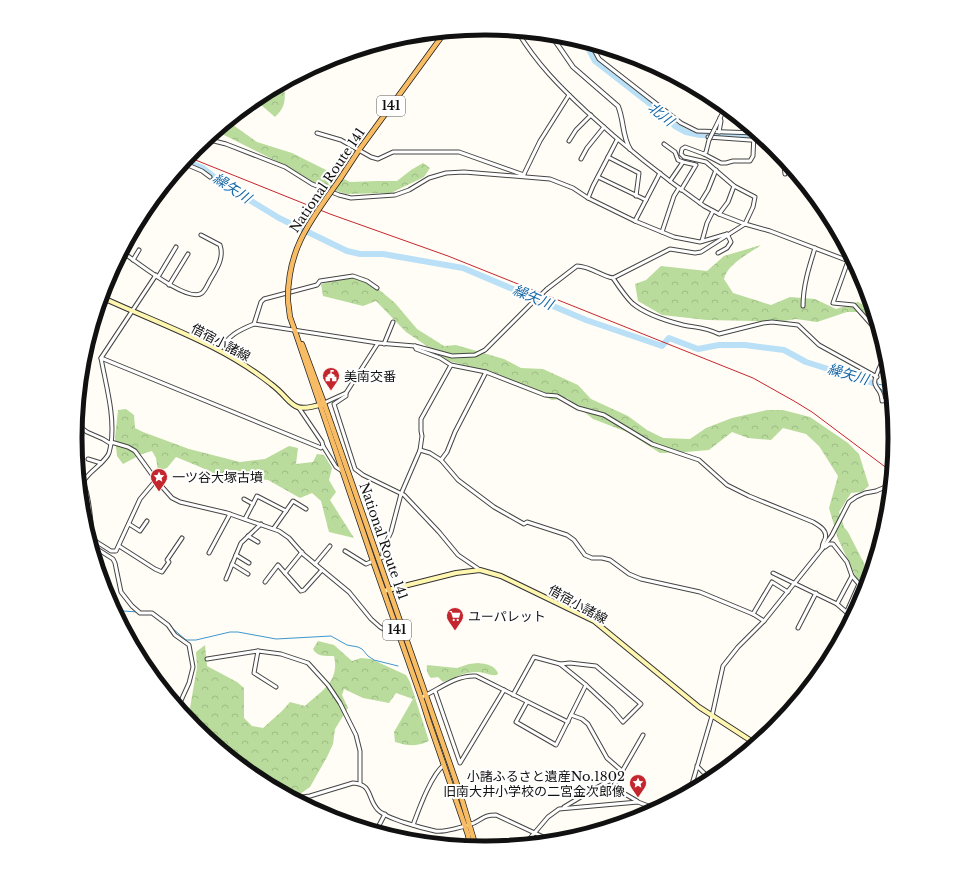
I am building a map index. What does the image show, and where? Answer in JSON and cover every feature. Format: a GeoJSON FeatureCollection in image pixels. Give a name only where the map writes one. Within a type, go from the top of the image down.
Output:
{"type":"FeatureCollection","features":[{"type":"Feature","properties":{"kind":"highway","name":"National Route 141"},"geometry":{"type":"LineString","coordinates":[[441,37],[359,150],[306,229],[295,250],[289,278],[288,301],[290,317],[296,333],[302,342],[342,471],[373,561],[386,590],[470,824],[474,841]]}},
{"type":"Feature","properties":{"kind":"highway","name":"National Route 141"},"geometry":{"type":"LineString","coordinates":[[322,404],[378,559],[398,632],[424,696],[468,840]]}},
{"type":"Feature","properties":{"kind":"main road","name":"借宿小諸線"},"geometry":{"type":"LineString","coordinates":[[107,300],[220,350],[258,373],[294,406],[299,408]]}},
{"type":"Feature","properties":{"kind":"main road"},"geometry":{"type":"LineString","coordinates":[[299,408],[305,409],[322,404]]}},
{"type":"Feature","properties":{"kind":"main road","name":"借宿小諸線"},"geometry":{"type":"LineString","coordinates":[[386,590],[456,573],[480,570],[501,576],[594,621],[699,707],[751,741]]}},
{"type":"Feature","properties":{"kind":"street"},"geometry":{"type":"LineString","coordinates":[[520,37],[528,50],[558,85],[604,128],[617,140],[700,203],[719,214],[745,224],[770,231],[846,260]]}},
{"type":"Feature","properties":{"kind":"street"},"geometry":{"type":"LineString","coordinates":[[556,41],[573,67],[618,106],[621,112],[626,142],[630,149]]}},
{"type":"Feature","properties":{"kind":"street"},"geometry":{"type":"LineString","coordinates":[[594,50],[599,59],[682,123],[696,131],[748,133]]}},
{"type":"Feature","properties":{"kind":"street"},"geometry":{"type":"LineString","coordinates":[[523,176],[540,141],[569,95]]}},
{"type":"Feature","properties":{"kind":"street"},"geometry":{"type":"LineString","coordinates":[[704,154],[706,152],[709,139],[723,113]]}},
{"type":"Feature","properties":{"kind":"street"},"geometry":{"type":"LineString","coordinates":[[569,141],[576,130],[590,115]]}},
{"type":"Feature","properties":{"kind":"street"},"geometry":{"type":"LineString","coordinates":[[719,132],[721,121],[720,118]]}},
{"type":"Feature","properties":{"kind":"street"},"geometry":{"type":"LineString","coordinates":[[581,158],[587,148],[604,128]]}},
{"type":"Feature","properties":{"kind":"street"},"geometry":{"type":"LineString","coordinates":[[317,133],[341,140],[371,157],[378,159],[393,152],[459,152],[523,176]]}},
{"type":"Feature","properties":{"kind":"street"},"geometry":{"type":"LineString","coordinates":[[213,141],[226,144],[285,167],[312,184],[339,195],[351,198],[395,195],[409,190],[429,178],[446,173],[464,172],[550,179],[573,188],[588,198],[635,221],[674,237],[700,242],[727,234],[745,224],[753,207],[755,197],[734,186],[706,162],[684,157],[681,154],[682,149],[685,147],[704,154],[720,163],[726,164],[733,161],[750,161],[753,156],[754,140],[709,139]]}},
{"type":"Feature","properties":{"kind":"street"},"geometry":{"type":"LineString","coordinates":[[588,198],[617,140]]}},
{"type":"Feature","properties":{"kind":"street"},"geometry":{"type":"LineString","coordinates":[[662,232],[674,196],[696,165],[678,160],[675,152],[664,144]]}},
{"type":"Feature","properties":{"kind":"street"},"geometry":{"type":"LineString","coordinates":[[608,158],[639,173],[636,196]]}},
{"type":"Feature","properties":{"kind":"street"},"geometry":{"type":"LineString","coordinates":[[670,181],[683,162]]}},
{"type":"Feature","properties":{"kind":"street"},"geometry":{"type":"LineString","coordinates":[[189,165],[202,170],[210,178]]}},
{"type":"Feature","properties":{"kind":"street"},"geometry":{"type":"LineString","coordinates":[[784,168],[785,174]]}},
{"type":"Feature","properties":{"kind":"street"},"geometry":{"type":"LineString","coordinates":[[700,203],[708,190],[716,170]]}},
{"type":"Feature","properties":{"kind":"street"},"geometry":{"type":"LineString","coordinates":[[635,221],[660,173]]}},
{"type":"Feature","properties":{"kind":"street"},"geometry":{"type":"LineString","coordinates":[[598,177],[646,200]]}},
{"type":"Feature","properties":{"kind":"street"},"geometry":{"type":"LineString","coordinates":[[719,214],[728,202],[734,186]]}},
{"type":"Feature","properties":{"kind":"street"},"geometry":{"type":"LineString","coordinates":[[702,241],[707,223],[713,210]]}},
{"type":"Feature","properties":{"kind":"street"},"geometry":{"type":"LineString","coordinates":[[718,253],[728,248],[731,242],[727,234]]}},
{"type":"Feature","properties":{"kind":"street"},"geometry":{"type":"LineString","coordinates":[[220,350],[231,335],[240,329],[254,324],[296,333],[384,344],[415,346],[452,356],[475,356],[485,350],[547,289],[578,266],[584,266],[613,278],[670,249],[696,253],[701,252],[727,234]]}},
{"type":"Feature","properties":{"kind":"street"},"geometry":{"type":"LineString","coordinates":[[126,255],[169,285],[191,295],[202,293],[222,258],[222,252],[220,246],[200,235]]}},
{"type":"Feature","properties":{"kind":"street"},"geometry":{"type":"LineString","coordinates":[[84,480],[109,454],[111,443],[113,420],[101,358],[176,247]]}},
{"type":"Feature","properties":{"kind":"street"},"geometry":{"type":"LineString","coordinates":[[803,306],[803,293],[807,272],[815,248]]}},
{"type":"Feature","properties":{"kind":"street"},"geometry":{"type":"LineString","coordinates":[[133,260],[139,250]]}},
{"type":"Feature","properties":{"kind":"street"},"geometry":{"type":"LineString","coordinates":[[169,285],[188,254]]}},
{"type":"Feature","properties":{"kind":"street"},"geometry":{"type":"LineString","coordinates":[[847,263],[833,303],[854,305],[871,325]]}},
{"type":"Feature","properties":{"kind":"street"},"geometry":{"type":"LineString","coordinates":[[254,324],[261,302],[264,299],[317,285],[320,281],[353,276],[366,281],[377,288]]}},
{"type":"Feature","properties":{"kind":"street"},"geometry":{"type":"LineString","coordinates":[[613,278],[627,297],[634,304],[647,312],[685,325],[709,329],[719,334],[763,322],[798,325],[819,345],[877,377]]}},
{"type":"Feature","properties":{"kind":"street"},"geometry":{"type":"LineString","coordinates":[[384,344],[393,322]]}},
{"type":"Feature","properties":{"kind":"street"},"geometry":{"type":"LineString","coordinates":[[378,343],[346,393],[346,396],[334,404],[352,465],[364,475],[401,494],[439,532],[458,555],[480,570]]}},
{"type":"Feature","properties":{"kind":"street"},"geometry":{"type":"LineString","coordinates":[[415,346],[416,349],[440,358],[451,365],[486,372],[545,395],[556,396],[578,408],[604,415],[652,444],[699,460],[727,485],[749,496],[813,522],[822,528],[826,537],[822,545],[822,549]]}},
{"type":"Feature","properties":{"kind":"street"},"geometry":{"type":"LineString","coordinates":[[101,358],[278,431],[321,448],[323,446]]}},
{"type":"Feature","properties":{"kind":"street"},"geometry":{"type":"LineString","coordinates":[[378,559],[383,557],[383,549],[391,532],[401,494],[420,450],[422,436],[421,419],[451,365]]}},
{"type":"Feature","properties":{"kind":"street"},"geometry":{"type":"LineString","coordinates":[[881,365],[874,381],[875,386],[881,392],[882,401],[886,400]]}},
{"type":"Feature","properties":{"kind":"street"},"geometry":{"type":"LineString","coordinates":[[441,460],[447,452],[455,432],[486,372]]}},
{"type":"Feature","properties":{"kind":"street"},"geometry":{"type":"LineString","coordinates":[[322,404],[346,393]]}},
{"type":"Feature","properties":{"kind":"street"},"geometry":{"type":"LineString","coordinates":[[299,408],[322,442],[336,467],[342,471]]}},
{"type":"Feature","properties":{"kind":"street"},"geometry":{"type":"LineString","coordinates":[[82,429],[111,443],[128,447],[135,451],[156,480],[172,498],[180,502],[230,514],[274,528],[284,534],[315,564],[349,592],[371,619],[380,627],[392,633],[398,632]]}},
{"type":"Feature","properties":{"kind":"street"},"geometry":{"type":"LineString","coordinates":[[420,450],[441,460],[458,480],[494,507],[524,524],[527,522],[566,535],[574,540],[585,555],[592,558],[610,560],[629,574],[641,579],[700,592],[753,614],[764,621]]}},
{"type":"Feature","properties":{"kind":"street"},"geometry":{"type":"LineString","coordinates":[[88,459],[101,463]]}},
{"type":"Feature","properties":{"kind":"street"},"geometry":{"type":"LineString","coordinates":[[96,541],[111,551],[116,551],[140,499],[156,480]]}},
{"type":"Feature","properties":{"kind":"street"},"geometry":{"type":"LineString","coordinates":[[692,783],[712,716],[723,666],[738,646],[764,621],[822,549],[832,535],[849,502],[856,496],[865,492],[876,491],[885,487]]}},
{"type":"Feature","properties":{"kind":"street"},"geometry":{"type":"LineString","coordinates":[[85,490],[90,516]]}},
{"type":"Feature","properties":{"kind":"street"},"geometry":{"type":"LineString","coordinates":[[245,519],[257,496],[286,511]]}},
{"type":"Feature","properties":{"kind":"street"},"geometry":{"type":"LineString","coordinates":[[244,499],[253,504]]}},
{"type":"Feature","properties":{"kind":"street"},"geometry":{"type":"LineString","coordinates":[[274,528],[292,501],[306,509]]}},
{"type":"Feature","properties":{"kind":"street"},"geometry":{"type":"LineString","coordinates":[[209,553],[230,514]]}},
{"type":"Feature","properties":{"kind":"street"},"geometry":{"type":"LineString","coordinates":[[129,524],[140,531],[147,521]]}},
{"type":"Feature","properties":{"kind":"street"},"geometry":{"type":"LineString","coordinates":[[226,579],[241,543],[261,524]]}},
{"type":"Feature","properties":{"kind":"street"},"geometry":{"type":"LineString","coordinates":[[248,536],[258,542]]}},
{"type":"Feature","properties":{"kind":"street"},"geometry":{"type":"LineString","coordinates":[[119,546],[162,572],[169,562],[167,560],[182,538]]}},
{"type":"Feature","properties":{"kind":"street"},"geometry":{"type":"LineString","coordinates":[[773,573],[816,593],[847,611],[859,584],[852,576],[847,562],[833,544],[829,544],[822,549]]}},
{"type":"Feature","properties":{"kind":"street"},"geometry":{"type":"LineString","coordinates":[[315,564],[330,546]]}},
{"type":"Feature","properties":{"kind":"street"},"geometry":{"type":"LineString","coordinates":[[98,550],[113,559],[121,592],[132,606],[140,613],[152,613],[168,626],[175,635],[190,645],[193,667],[189,683],[180,702]]}},
{"type":"Feature","properties":{"kind":"street"},"geometry":{"type":"LineString","coordinates":[[345,551],[366,564],[373,561]]}},
{"type":"Feature","properties":{"kind":"street"},"geometry":{"type":"LineString","coordinates":[[285,574],[302,552]]}},
{"type":"Feature","properties":{"kind":"street"},"geometry":{"type":"LineString","coordinates":[[236,555],[249,563]]}},
{"type":"Feature","properties":{"kind":"street"},"geometry":{"type":"LineString","coordinates":[[232,564],[248,574]]}},
{"type":"Feature","properties":{"kind":"street"},"geometry":{"type":"LineString","coordinates":[[265,582],[278,565],[301,591],[304,590],[322,570]]}},
{"type":"Feature","properties":{"kind":"street"},"geometry":{"type":"LineString","coordinates":[[837,604],[852,576]]}},
{"type":"Feature","properties":{"kind":"street"},"geometry":{"type":"LineString","coordinates":[[753,614],[772,582],[788,592]]}},
{"type":"Feature","properties":{"kind":"street"},"geometry":{"type":"LineString","coordinates":[[798,628],[816,593]]}},
{"type":"Feature","properties":{"kind":"street"},"geometry":{"type":"LineString","coordinates":[[258,651],[254,673],[276,687]]}},
{"type":"Feature","properties":{"kind":"street"},"geometry":{"type":"LineString","coordinates":[[207,659],[258,651],[281,654],[308,663],[328,685],[340,703],[356,735],[360,751],[360,784]]}},
{"type":"Feature","properties":{"kind":"street"},"geometry":{"type":"LineString","coordinates":[[513,695],[534,657],[560,664],[570,663],[596,666],[641,704],[623,722],[612,709],[586,685],[560,664]]}},
{"type":"Feature","properties":{"kind":"street"},"geometry":{"type":"LineString","coordinates":[[424,696],[451,681],[469,676],[476,676],[568,722]]}},
{"type":"Feature","properties":{"kind":"street"},"geometry":{"type":"LineString","coordinates":[[527,702],[516,722],[556,745],[586,685]]}},
{"type":"Feature","properties":{"kind":"street"},"geometry":{"type":"LineString","coordinates":[[435,691],[460,763],[504,690]]}},
{"type":"Feature","properties":{"kind":"street"},"geometry":{"type":"LineString","coordinates":[[571,715],[582,719],[588,724],[606,758],[622,771]]}},
{"type":"Feature","properties":{"kind":"street"},"geometry":{"type":"LineString","coordinates":[[643,734],[613,787],[638,802],[648,806]]}},
{"type":"Feature","properties":{"kind":"street"},"geometry":{"type":"LineString","coordinates":[[413,825],[424,797],[439,768],[444,765]]}},
{"type":"Feature","properties":{"kind":"street"},"geometry":{"type":"LineString","coordinates":[[697,766],[706,775]]}},
{"type":"Feature","properties":{"kind":"street"},"geometry":{"type":"LineString","coordinates":[[530,839],[548,817],[557,810],[619,776]]}},
{"type":"Feature","properties":{"kind":"street"},"geometry":{"type":"LineString","coordinates":[[303,797],[353,783],[360,784],[366,787],[378,810],[394,819],[413,825],[444,832],[470,824],[487,815],[496,814],[543,837]]}},
{"type":"Feature","properties":{"kind":"street"},"geometry":{"type":"LineString","coordinates":[[563,808],[638,802]]}},
{"type":"Feature","properties":{"kind":"street"},"geometry":{"type":"LineString","coordinates":[[378,826],[385,814]]}},
{"type":"Feature","properties":{"kind":"green space"},"geometry":{"type":"Polygon","coordinates":[[[284,89],[285,97],[282,109],[275,117],[260,104],[284,89]]]}},
{"type":"Feature","properties":{"kind":"green space"},"geometry":{"type":"Polygon","coordinates":[[[235,122],[233,125],[257,142],[292,153],[350,182],[397,181],[423,163],[430,168],[424,177],[391,193],[346,194],[314,183],[276,161],[221,133],[235,122]]]}},
{"type":"Feature","properties":{"kind":"green space"},"geometry":{"type":"Polygon","coordinates":[[[761,245],[745,255],[726,273],[724,279],[733,293],[771,305],[790,297],[815,299],[836,309],[858,302],[866,306],[870,320],[861,312],[847,312],[817,322],[796,319],[772,323],[756,321],[707,320],[662,315],[638,301],[635,284],[646,280],[661,266],[707,271],[724,256],[761,245]]]}},
{"type":"Feature","properties":{"kind":"green space"},"geometry":{"type":"Polygon","coordinates":[[[364,277],[395,303],[417,329],[444,346],[456,345],[504,359],[521,368],[543,369],[578,385],[591,399],[628,416],[647,430],[663,438],[690,439],[706,428],[732,418],[767,410],[783,410],[810,417],[848,443],[859,454],[869,486],[861,492],[851,493],[839,512],[844,527],[867,569],[860,585],[838,539],[829,508],[838,476],[819,446],[806,434],[783,428],[771,440],[748,438],[732,432],[709,450],[660,453],[627,432],[593,419],[567,398],[552,400],[497,374],[449,361],[406,332],[376,301],[363,306],[323,296],[321,284],[341,279],[364,277]]]}},
{"type":"Feature","properties":{"kind":"green space"},"geometry":{"type":"Polygon","coordinates":[[[126,409],[134,415],[135,428],[143,432],[189,449],[240,462],[265,459],[289,446],[298,448],[296,464],[313,462],[317,454],[324,455],[332,468],[329,480],[336,492],[330,500],[354,538],[329,532],[321,501],[312,493],[300,498],[268,480],[253,478],[221,484],[212,472],[176,457],[167,468],[158,471],[156,458],[152,451],[142,454],[123,464],[117,456],[115,438],[118,410],[126,409]]]}},
{"type":"Feature","properties":{"kind":"green space"},"geometry":{"type":"Polygon","coordinates":[[[318,641],[334,645],[352,661],[361,658],[371,659],[406,675],[410,682],[429,741],[412,745],[395,742],[394,732],[413,699],[396,693],[389,703],[363,698],[344,689],[342,695],[348,708],[335,729],[333,744],[310,787],[297,794],[283,787],[240,758],[219,741],[194,717],[190,708],[197,667],[196,652],[205,645],[207,666],[237,682],[244,688],[244,718],[252,726],[263,728],[290,702],[305,706],[328,685],[332,679],[335,665],[334,656],[322,656],[313,649],[318,641]]]}},
{"type":"Feature","properties":{"kind":"green space"},"geometry":{"type":"Polygon","coordinates":[[[478,663],[487,664],[492,667],[498,673],[497,675],[472,672],[443,682],[438,677],[431,678],[427,669],[427,665],[457,668],[478,663]]]}},
{"type":"Feature","properties":{"kind":"waterway","name":"北川"},"geometry":{"type":"LineString","coordinates":[[589,49],[595,61],[659,111],[675,126],[686,132],[700,135],[753,137]]}},
{"type":"Feature","properties":{"kind":"waterway","name":"繰矢川"},"geometry":{"type":"LineString","coordinates":[[190,163],[203,168],[223,184],[279,218],[347,251],[360,254],[383,254],[463,268],[586,320],[662,346],[669,338],[698,349],[719,345],[745,345],[784,350],[806,362],[876,384]]}},
{"type":"Feature","properties":{"kind":"waterway","name":"繰矢川"},"geometry":{"type":"LineString","coordinates":[[876,384],[885,385]]}},
{"type":"Feature","properties":{"kind":"waterway"},"geometry":{"type":"LineString","coordinates":[[877,385],[882,390],[886,398]]}},
{"type":"Feature","properties":{"kind":"waterway"},"geometry":{"type":"LineString","coordinates":[[122,611],[138,612]]}},
{"type":"Feature","properties":{"kind":"waterway"},"geometry":{"type":"LineString","coordinates":[[172,628],[186,640],[196,640],[230,632],[238,632],[276,639],[331,636],[347,645],[362,649],[374,660],[398,666]]}},
{"type":"Feature","properties":{"kind":"railway"},"geometry":{"type":"LineString","coordinates":[[194,159],[330,214],[448,256],[753,378],[812,412],[887,468]]}},
{"type":"Feature","properties":{"kind":"place","name":"美南交番"},"geometry":{"type":"Point","coordinates":[331,391]}},
{"type":"Feature","properties":{"kind":"place","name":"一ツ谷大塚古墳"},"geometry":{"type":"Point","coordinates":[159,492]}},
{"type":"Feature","properties":{"kind":"place","name":"ユーパレット"},"geometry":{"type":"Point","coordinates":[455,631]}},
{"type":"Feature","properties":{"kind":"place","name":"小諸ふるさと遺産No.1802 旧南大井小学校の二宮金次郎像"},"geometry":{"type":"Point","coordinates":[638,798]}}]}
